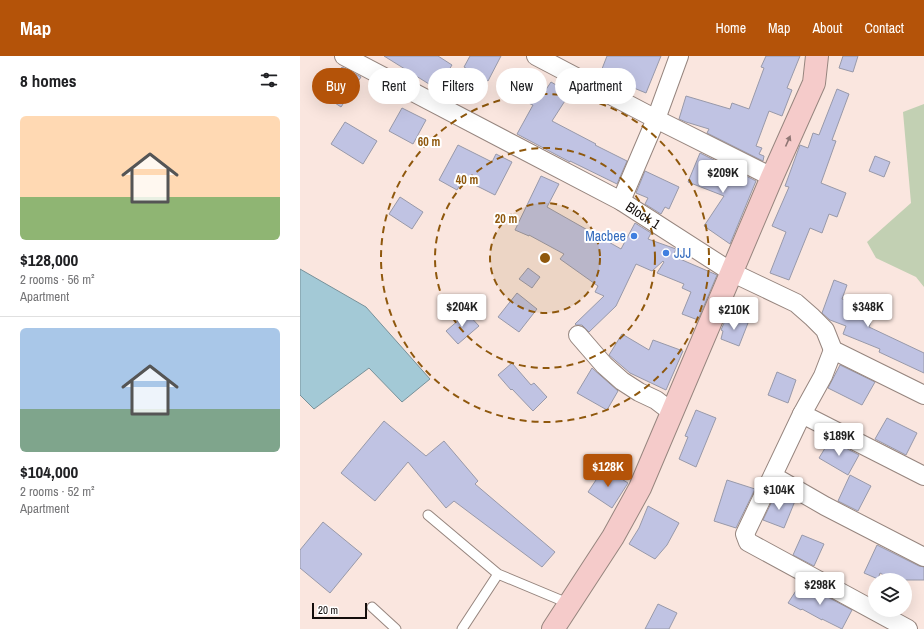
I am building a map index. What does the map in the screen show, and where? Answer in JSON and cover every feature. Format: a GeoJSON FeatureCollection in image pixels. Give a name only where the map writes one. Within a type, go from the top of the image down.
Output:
{"type":"FeatureCollection","features":[{"type":"Feature","properties":{"kind":"street","name":"Block 1"},"geometry":{"type":"LineString","coordinates":[[344,56],[621,201],[732,273],[796,303],[825,330],[833,350]]}},
{"type":"Feature","properties":{"kind":"street"},"geometry":{"type":"LineString","coordinates":[[536,56],[656,119],[772,177]]}},
{"type":"Feature","properties":{"kind":"street"},"geometry":{"type":"LineString","coordinates":[[621,201],[656,119],[679,56]]}},
{"type":"Feature","properties":{"kind":"street"},"geometry":{"type":"LineString","coordinates":[[553,629],[620,525],[640,488],[772,177],[814,83],[816,56]]}},
{"type":"Feature","properties":{"kind":"street"},"geometry":{"type":"LineString","coordinates":[[578,335],[604,365],[622,381],[639,392],[656,400],[673,413]]}},
{"type":"Feature","properties":{"kind":"street"},"geometry":{"type":"LineString","coordinates":[[908,629],[748,542],[745,534],[802,414],[823,376],[833,350],[924,395]]}},
{"type":"Feature","properties":{"kind":"street"},"geometry":{"type":"LineString","coordinates":[[802,414],[924,476]]}},
{"type":"Feature","properties":{"kind":"street"},"geometry":{"type":"LineString","coordinates":[[773,476],[825,506],[924,557]]}},
{"type":"Feature","properties":{"kind":"lane"},"geometry":{"type":"LineString","coordinates":[[428,515],[498,574],[570,604]]}},
{"type":"Feature","properties":{"kind":"lane"},"geometry":{"type":"LineString","coordinates":[[462,629],[498,574]]}},
{"type":"Feature","properties":{"kind":"lane"},"geometry":{"type":"LineString","coordinates":[[372,607],[396,629]]}},
{"type":"Feature","properties":{"kind":"green space"},"geometry":{"type":"Polygon","coordinates":[[[924,104],[924,287],[916,277],[876,258],[867,242],[911,203],[903,112],[924,104]]]}},
{"type":"Feature","properties":{"kind":"water"},"geometry":{"type":"Polygon","coordinates":[[[300,269],[366,307],[430,379],[402,402],[369,368],[314,409],[300,395],[300,269]]]}},
{"type":"Feature","properties":{"kind":"building"},"geometry":{"type":"Polygon","coordinates":[[[384,56],[438,56],[452,65],[450,68],[428,68],[428,83],[420,78],[420,68],[403,68],[384,56]]]}},
{"type":"Feature","properties":{"kind":"building"},"geometry":{"type":"Polygon","coordinates":[[[470,56],[501,56],[488,81],[488,68],[464,67],[470,56]]]}},
{"type":"Feature","properties":{"kind":"building"},"geometry":{"type":"Polygon","coordinates":[[[607,56],[661,56],[646,93],[636,89],[636,68],[602,68],[607,56]]]}},
{"type":"Feature","properties":{"kind":"building"},"geometry":{"type":"Polygon","coordinates":[[[766,56],[800,56],[787,88],[792,90],[782,116],[769,111],[756,146],[762,148],[759,154],[764,156],[763,161],[707,133],[709,129],[679,119],[686,96],[730,109],[732,103],[749,109],[764,68],[761,67],[766,56]]]}},
{"type":"Feature","properties":{"kind":"building"},"geometry":{"type":"Polygon","coordinates":[[[843,56],[858,56],[853,72],[839,68],[843,56]]]}},
{"type":"Feature","properties":{"kind":"building"},"geometry":{"type":"Polygon","coordinates":[[[551,82],[555,84],[555,104],[563,104],[552,121],[627,161],[617,184],[570,162],[517,134],[533,105],[531,104],[547,104],[547,88],[551,82]]]}},
{"type":"Feature","properties":{"kind":"building"},"geometry":{"type":"Polygon","coordinates":[[[837,89],[849,94],[832,140],[836,141],[821,183],[846,193],[837,217],[829,214],[822,233],[810,228],[789,280],[770,273],[786,232],[772,226],[789,187],[785,186],[800,145],[808,148],[813,133],[819,135],[837,89]]]}},
{"type":"Feature","properties":{"kind":"building"},"geometry":{"type":"Polygon","coordinates":[[[402,108],[426,120],[413,144],[389,131],[402,108]]]}},
{"type":"Feature","properties":{"kind":"building"},"geometry":{"type":"Polygon","coordinates":[[[345,122],[377,141],[363,164],[331,144],[345,122]]]}},
{"type":"Feature","properties":{"kind":"building"},"geometry":{"type":"Polygon","coordinates":[[[458,145],[492,162],[496,154],[512,162],[495,195],[463,179],[457,190],[439,180],[458,145]]]}},
{"type":"Feature","properties":{"kind":"building"},"geometry":{"type":"Polygon","coordinates":[[[700,153],[756,181],[730,244],[704,226],[724,196],[688,182],[700,153]]]}},
{"type":"Feature","properties":{"kind":"building"},"geometry":{"type":"Polygon","coordinates":[[[875,156],[890,162],[884,177],[869,171],[875,156]]]}},
{"type":"Feature","properties":{"kind":"building"},"geometry":{"type":"Polygon","coordinates":[[[645,171],[679,187],[669,209],[665,207],[661,214],[645,204],[648,198],[636,193],[645,171]]]}},
{"type":"Feature","properties":{"kind":"building"},"geometry":{"type":"Polygon","coordinates":[[[541,176],[559,184],[547,207],[621,249],[635,223],[651,233],[648,239],[676,249],[673,256],[717,275],[698,320],[682,314],[691,292],[682,288],[684,284],[657,273],[664,262],[663,261],[652,271],[636,264],[616,306],[589,332],[582,325],[576,325],[575,324],[604,296],[595,292],[598,286],[560,259],[564,254],[529,235],[515,230],[541,176]]]}},
{"type":"Feature","properties":{"kind":"building"},"geometry":{"type":"Polygon","coordinates":[[[400,197],[423,212],[412,229],[389,214],[400,197]]]}},
{"type":"Feature","properties":{"kind":"building"},"geometry":{"type":"Polygon","coordinates":[[[528,268],[540,277],[532,288],[519,279],[528,268]]]}},
{"type":"Feature","properties":{"kind":"building"},"geometry":{"type":"Polygon","coordinates":[[[834,280],[847,285],[842,299],[875,311],[869,327],[924,353],[924,373],[879,352],[880,349],[843,334],[846,326],[830,320],[822,313],[834,280]]]}},
{"type":"Feature","properties":{"kind":"building"},"geometry":{"type":"Polygon","coordinates":[[[517,293],[537,309],[519,332],[498,317],[517,293]]]}},
{"type":"Feature","properties":{"kind":"building"},"geometry":{"type":"Polygon","coordinates":[[[467,313],[479,326],[458,344],[446,331],[467,313]]]}},
{"type":"Feature","properties":{"kind":"building"},"geometry":{"type":"Polygon","coordinates":[[[727,316],[748,323],[739,346],[721,339],[723,331],[721,330],[727,316]]]}},
{"type":"Feature","properties":{"kind":"building"},"geometry":{"type":"Polygon","coordinates":[[[622,334],[649,350],[653,340],[683,351],[666,390],[630,373],[609,355],[622,334]]]}},
{"type":"Feature","properties":{"kind":"building"},"geometry":{"type":"Polygon","coordinates":[[[512,363],[531,385],[534,383],[547,397],[533,411],[498,375],[512,363]]]}},
{"type":"Feature","properties":{"kind":"building"},"geometry":{"type":"Polygon","coordinates":[[[840,365],[875,382],[862,405],[828,388],[840,365]]]}},
{"type":"Feature","properties":{"kind":"building"},"geometry":{"type":"Polygon","coordinates":[[[592,368],[618,391],[607,410],[577,393],[592,368]]]}},
{"type":"Feature","properties":{"kind":"building"},"geometry":{"type":"Polygon","coordinates":[[[777,372],[796,380],[788,403],[768,395],[777,372]]]}},
{"type":"Feature","properties":{"kind":"building"},"geometry":{"type":"Polygon","coordinates":[[[696,410],[716,418],[696,467],[679,459],[688,437],[685,436],[696,410]]]}},
{"type":"Feature","properties":{"kind":"building"},"geometry":{"type":"Polygon","coordinates":[[[887,418],[917,433],[906,455],[875,439],[887,418]]]}},
{"type":"Feature","properties":{"kind":"building"},"geometry":{"type":"Polygon","coordinates":[[[384,421],[426,456],[444,441],[478,481],[475,484],[555,552],[542,567],[454,501],[446,508],[408,462],[375,501],[341,473],[384,421]]]}},
{"type":"Feature","properties":{"kind":"building"},"geometry":{"type":"Polygon","coordinates":[[[830,440],[859,455],[848,475],[819,458],[830,440]]]}},
{"type":"Feature","properties":{"kind":"building"},"geometry":{"type":"Polygon","coordinates":[[[604,468],[628,483],[612,508],[588,492],[604,468]]]}},
{"type":"Feature","properties":{"kind":"building"},"geometry":{"type":"Polygon","coordinates":[[[850,475],[871,486],[858,511],[838,501],[850,475]]]}},
{"type":"Feature","properties":{"kind":"building"},"geometry":{"type":"Polygon","coordinates":[[[727,480],[755,489],[736,528],[714,521],[727,480]]]}},
{"type":"Feature","properties":{"kind":"building"},"geometry":{"type":"Polygon","coordinates":[[[778,493],[795,501],[784,528],[763,520],[775,495],[777,496],[778,493]]]}},
{"type":"Feature","properties":{"kind":"building"},"geometry":{"type":"Polygon","coordinates":[[[648,506],[679,523],[667,545],[655,559],[629,544],[639,528],[648,506]]]}},
{"type":"Feature","properties":{"kind":"building"},"geometry":{"type":"Polygon","coordinates":[[[323,522],[362,554],[330,593],[300,568],[300,550],[323,522]]]}},
{"type":"Feature","properties":{"kind":"building"},"geometry":{"type":"Polygon","coordinates":[[[802,535],[824,544],[814,566],[793,555],[802,535]]]}},
{"type":"Feature","properties":{"kind":"building"},"geometry":{"type":"Polygon","coordinates":[[[877,545],[919,566],[924,567],[924,580],[912,580],[912,573],[868,573],[868,575],[864,573],[877,545]]]}},
{"type":"Feature","properties":{"kind":"building"},"geometry":{"type":"Polygon","coordinates":[[[801,583],[852,610],[842,629],[788,603],[801,583]]]}},
{"type":"Feature","properties":{"kind":"building"},"geometry":{"type":"Polygon","coordinates":[[[658,604],[677,613],[669,629],[645,629],[658,604]]]}},
{"type":"Feature","properties":{"kind":"place","name":"Macbee"},"geometry":{"type":"Point","coordinates":[634,236]}},
{"type":"Feature","properties":{"kind":"place","name":"JJJ"},"geometry":{"type":"Point","coordinates":[666,253]}}]}
